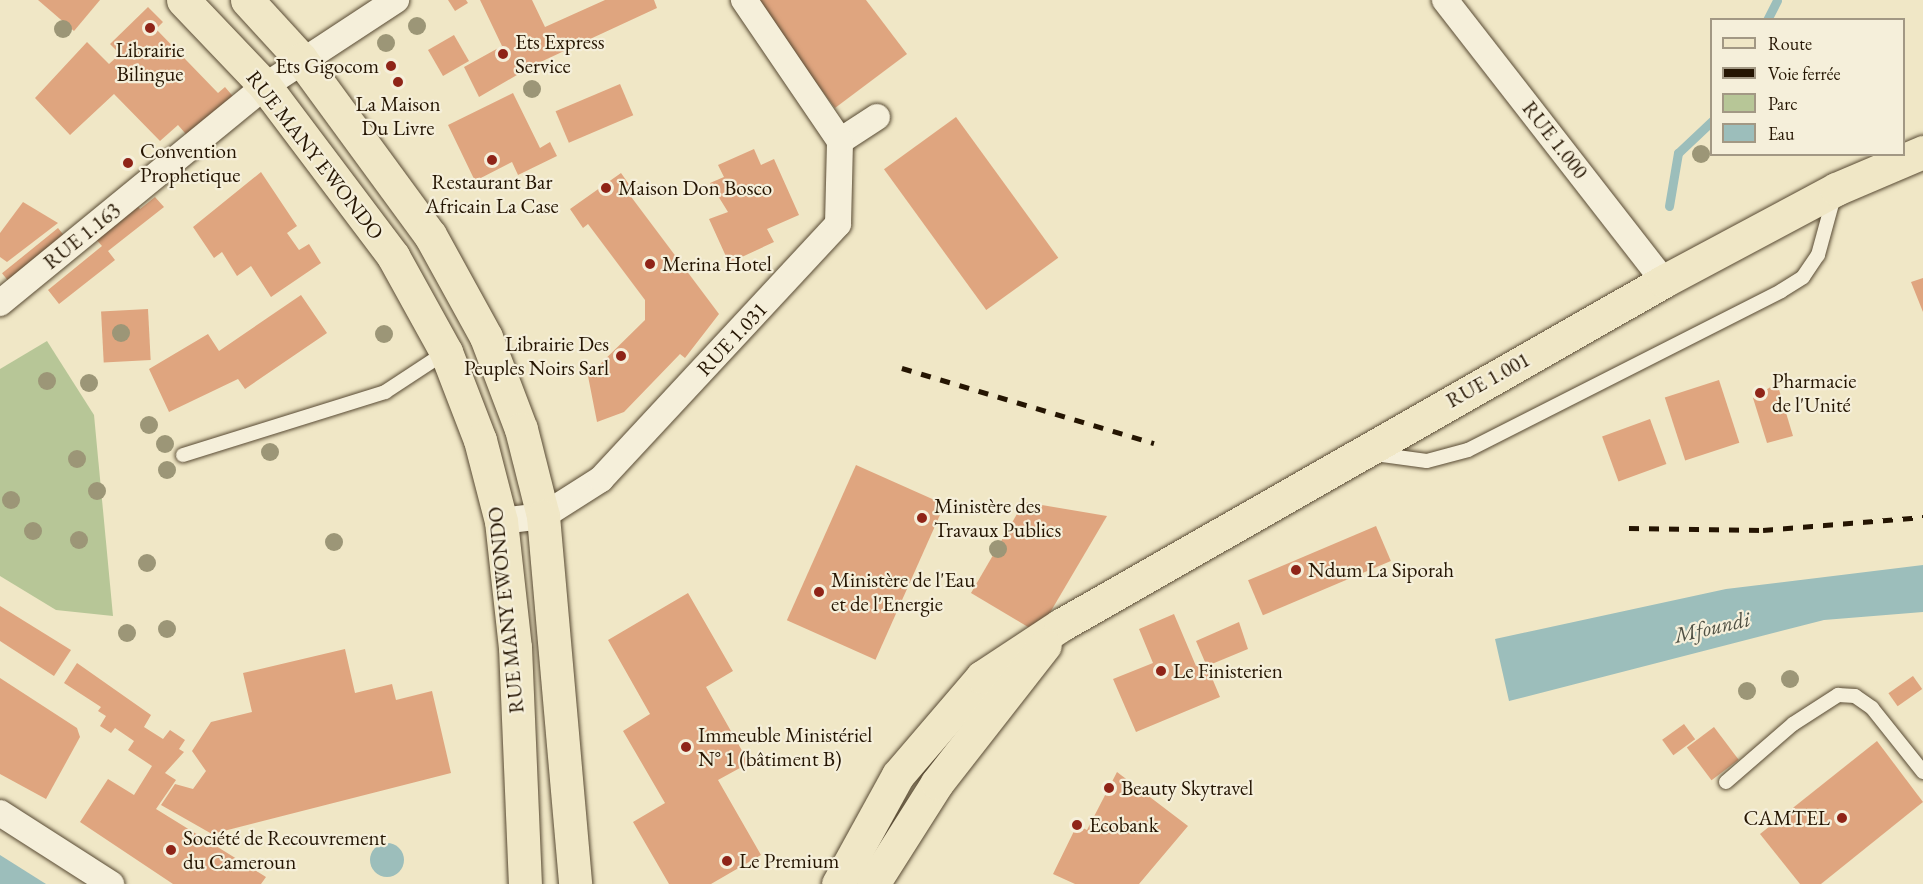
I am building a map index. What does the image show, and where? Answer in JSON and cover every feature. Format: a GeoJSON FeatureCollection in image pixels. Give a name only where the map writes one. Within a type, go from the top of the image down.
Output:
{"type":"FeatureCollection","features":[{"type":"Feature","properties":{"kind":"main road","name":"RUE MANY EWONDO"},"geometry":{"type":"LineString","coordinates":[[183,0],[265,86],[393,256],[446,352],[480,440],[501,521],[515,647],[525,884]]}},
{"type":"Feature","properties":{"kind":"main road","name":"RUE MANY EWONDO"},"geometry":{"type":"LineString","coordinates":[[247,0],[301,59],[430,235],[486,337],[521,429],[543,516],[575,884]]}},
{"type":"Feature","properties":{"kind":"main road","name":"RUE 1.001"},"geometry":{"type":"LineString","coordinates":[[838,884],[898,775],[955,704],[982,677],[1061,625],[1664,281],[1836,189],[1923,152]]}},
{"type":"Feature","properties":{"kind":"main road"},"geometry":{"type":"LineString","coordinates":[[873,884],[937,783],[1061,625]]}},
{"type":"Feature","properties":{"kind":"street","name":"RUE 1.163"},"geometry":{"type":"LineString","coordinates":[[0,303],[265,86],[301,59],[396,0]]}},
{"type":"Feature","properties":{"kind":"street"},"geometry":{"type":"LineString","coordinates":[[744,0],[840,141],[877,117]]}},
{"type":"Feature","properties":{"kind":"street","name":"RUE 1.000"},"geometry":{"type":"LineString","coordinates":[[1445,0],[1664,281]]}},
{"type":"Feature","properties":{"kind":"street","name":"RUE 1.031"},"geometry":{"type":"LineString","coordinates":[[501,521],[543,516],[601,479],[838,225],[840,141]]}},
{"type":"Feature","properties":{"kind":"street"},"geometry":{"type":"LineString","coordinates":[[2,817],[111,884]]}},
{"type":"Feature","properties":{"kind":"lane"},"geometry":{"type":"LineString","coordinates":[[1361,452],[1427,461],[1448,458],[1781,291],[1803,277],[1818,255],[1836,189]]}},
{"type":"Feature","properties":{"kind":"lane"},"geometry":{"type":"LineString","coordinates":[[183,455],[385,392],[446,352]]}},
{"type":"Feature","properties":{"kind":"lane"},"geometry":{"type":"LineString","coordinates":[[1726,782],[1793,724],[1839,695],[1855,696],[1872,708],[1923,772]]}},
{"type":"Feature","properties":{"kind":"green space"},"geometry":{"type":"Polygon","coordinates":[[[47,341],[94,415],[113,616],[56,610],[0,576],[0,369],[47,341]]]}},
{"type":"Feature","properties":{"kind":"water","name":"Mfoundi"},"geometry":{"type":"Polygon","coordinates":[[[1923,565],[1923,612],[1824,620],[1509,701],[1495,639],[1726,589],[1923,565]]]}},
{"type":"Feature","properties":{"kind":"water"},"geometry":{"type":"Polygon","coordinates":[[[387,843],[399,848],[404,860],[399,872],[387,877],[375,872],[370,860],[375,848],[387,843]]]}},
{"type":"Feature","properties":{"kind":"water"},"geometry":{"type":"Polygon","coordinates":[[[0,855],[46,884],[0,884],[0,855]]]}},
{"type":"Feature","properties":{"kind":"building"},"geometry":{"type":"Polygon","coordinates":[[[38,0],[100,0],[74,31],[38,0]]]}},
{"type":"Feature","properties":{"kind":"building"},"geometry":{"type":"Polygon","coordinates":[[[448,0],[466,0],[468,3],[455,11],[448,0]]]}},
{"type":"Feature","properties":{"kind":"building"},"geometry":{"type":"Polygon","coordinates":[[[480,0],[532,0],[545,27],[605,0],[654,0],[657,8],[534,65],[479,97],[464,67],[502,46],[480,0]]]}},
{"type":"Feature","properties":{"kind":"building"},"geometry":{"type":"Polygon","coordinates":[[[754,0],[866,0],[907,54],[835,108],[754,0]]]}},
{"type":"Feature","properties":{"kind":"building"},"geometry":{"type":"Polygon","coordinates":[[[148,7],[163,22],[156,29],[218,93],[225,87],[242,107],[192,141],[178,125],[160,141],[114,94],[70,135],[35,98],[87,42],[109,64],[120,54],[110,44],[148,7]]]}},
{"type":"Feature","properties":{"kind":"building"},"geometry":{"type":"Polygon","coordinates":[[[454,35],[469,61],[443,76],[428,50],[454,35]]]}},
{"type":"Feature","properties":{"kind":"building"},"geometry":{"type":"Polygon","coordinates":[[[620,84],[633,115],[569,143],[556,111],[620,84]]]}},
{"type":"Feature","properties":{"kind":"building"},"geometry":{"type":"Polygon","coordinates":[[[513,93],[540,148],[550,142],[557,156],[518,175],[512,162],[475,181],[448,125],[513,93]]]}},
{"type":"Feature","properties":{"kind":"building"},"geometry":{"type":"Polygon","coordinates":[[[956,117],[1058,258],[986,310],[884,169],[956,117]]]}},
{"type":"Feature","properties":{"kind":"building"},"geometry":{"type":"Polygon","coordinates":[[[754,149],[761,165],[774,159],[799,215],[767,229],[774,242],[729,263],[709,219],[728,212],[710,183],[724,177],[718,165],[754,149]]]}},
{"type":"Feature","properties":{"kind":"building"},"geometry":{"type":"Polygon","coordinates":[[[261,172],[297,226],[287,233],[299,250],[309,244],[321,263],[271,297],[251,266],[237,276],[222,252],[214,258],[193,227],[261,172]]]}},
{"type":"Feature","properties":{"kind":"building","name":"Merina Hotel"},"geometry":{"type":"Polygon","coordinates":[[[621,173],[633,190],[629,194],[719,314],[685,358],[680,354],[624,412],[597,422],[588,376],[645,320],[645,300],[588,224],[583,228],[570,209],[621,173]]]}},
{"type":"Feature","properties":{"kind":"building"},"geometry":{"type":"Polygon","coordinates":[[[155,197],[164,207],[108,251],[115,260],[59,304],[48,290],[102,246],[94,237],[136,204],[140,209],[155,197]]]}},
{"type":"Feature","properties":{"kind":"building"},"geometry":{"type":"Polygon","coordinates":[[[23,202],[58,223],[7,262],[0,257],[0,233],[23,202]]]}},
{"type":"Feature","properties":{"kind":"building"},"geometry":{"type":"Polygon","coordinates":[[[58,228],[72,245],[16,290],[2,273],[58,228]]]}},
{"type":"Feature","properties":{"kind":"building"},"geometry":{"type":"Polygon","coordinates":[[[1923,278],[1923,312],[1911,282],[1923,278]]]}},
{"type":"Feature","properties":{"kind":"building"},"geometry":{"type":"Polygon","coordinates":[[[301,295],[327,333],[245,389],[238,379],[169,412],[149,369],[208,334],[219,351],[301,295]]]}},
{"type":"Feature","properties":{"kind":"building"},"geometry":{"type":"Polygon","coordinates":[[[148,309],[151,360],[104,362],[101,311],[148,309]]]}},
{"type":"Feature","properties":{"kind":"building"},"geometry":{"type":"Polygon","coordinates":[[[1719,380],[1739,443],[1685,460],[1665,398],[1719,380]]]}},
{"type":"Feature","properties":{"kind":"building"},"geometry":{"type":"Polygon","coordinates":[[[1777,383],[1793,436],[1767,443],[1753,398],[1777,383]]]}},
{"type":"Feature","properties":{"kind":"building"},"geometry":{"type":"Polygon","coordinates":[[[1650,419],[1666,464],[1618,482],[1602,436],[1650,419]]]}},
{"type":"Feature","properties":{"kind":"building"},"geometry":{"type":"Polygon","coordinates":[[[856,465],[945,504],[875,660],[787,620],[856,465]]]}},
{"type":"Feature","properties":{"kind":"building"},"geometry":{"type":"Polygon","coordinates":[[[1024,502],[1107,516],[1038,633],[971,593],[1024,502]]]}},
{"type":"Feature","properties":{"kind":"building"},"geometry":{"type":"Polygon","coordinates":[[[1376,526],[1391,561],[1263,615],[1248,580],[1376,526]]]}},
{"type":"Feature","properties":{"kind":"building","name":"Immeuble Ministériel N° 1 (bâtiment B)"},"geometry":{"type":"Polygon","coordinates":[[[688,593],[733,671],[706,687],[749,763],[718,780],[761,855],[711,884],[669,884],[633,822],[665,803],[623,731],[650,714],[608,640],[688,593]]]}},
{"type":"Feature","properties":{"kind":"building"},"geometry":{"type":"Polygon","coordinates":[[[0,606],[71,650],[54,676],[0,641],[0,606]]]}},
{"type":"Feature","properties":{"kind":"building"},"geometry":{"type":"Polygon","coordinates":[[[1174,614],[1196,666],[1205,662],[1196,641],[1239,622],[1248,649],[1207,666],[1220,697],[1136,732],[1113,679],[1153,663],[1139,629],[1174,614]]]}},
{"type":"Feature","properties":{"kind":"building"},"geometry":{"type":"Polygon","coordinates":[[[345,649],[355,693],[392,684],[396,700],[432,691],[451,773],[212,834],[161,805],[175,784],[193,789],[206,771],[192,751],[211,722],[252,712],[243,673],[345,649]]]}},
{"type":"Feature","properties":{"kind":"building","name":"Société de Recouvrement du Cameroun"},"geometry":{"type":"Polygon","coordinates":[[[77,663],[151,715],[144,727],[163,739],[170,730],[185,740],[179,749],[184,752],[165,773],[176,780],[156,809],[266,877],[261,884],[173,884],[80,822],[108,779],[134,795],[152,766],[128,750],[134,741],[115,728],[111,733],[100,726],[106,716],[98,711],[101,707],[64,683],[77,663]]]}},
{"type":"Feature","properties":{"kind":"building"},"geometry":{"type":"Polygon","coordinates":[[[1913,676],[1922,689],[1898,706],[1888,693],[1913,676]]]}},
{"type":"Feature","properties":{"kind":"building"},"geometry":{"type":"Polygon","coordinates":[[[0,678],[77,728],[80,737],[46,799],[0,774],[0,678]]]}},
{"type":"Feature","properties":{"kind":"building"},"geometry":{"type":"Polygon","coordinates":[[[1684,724],[1695,739],[1673,755],[1662,740],[1684,724]]]}},
{"type":"Feature","properties":{"kind":"building"},"geometry":{"type":"Polygon","coordinates":[[[1714,727],[1739,760],[1712,780],[1687,747],[1714,727]]]}},
{"type":"Feature","properties":{"kind":"building","name":"CAMTEL"},"geometry":{"type":"Polygon","coordinates":[[[1877,741],[1923,802],[1821,884],[1800,884],[1760,834],[1877,741]]]}},
{"type":"Feature","properties":{"kind":"building"},"geometry":{"type":"Polygon","coordinates":[[[1117,772],[1188,826],[1139,884],[1075,884],[1053,874],[1077,825],[1087,830],[1117,772]]]}},
{"type":"Feature","properties":{"kind":"waterway"},"geometry":{"type":"LineString","coordinates":[[1768,18],[1777,0]]}},
{"type":"Feature","properties":{"kind":"waterway"},"geometry":{"type":"LineString","coordinates":[[1669,206],[1678,153],[1710,123]]}},
{"type":"Feature","properties":{"kind":"railway"},"geometry":{"type":"LineString","coordinates":[[902,368],[1154,443]]}},
{"type":"Feature","properties":{"kind":"railway"},"geometry":{"type":"LineString","coordinates":[[1629,528],[1763,530],[1923,517]]}},
{"type":"Feature","properties":{"kind":"place","name":"Librairie Bilingue"},"geometry":{"type":"Point","coordinates":[150,28]}},
{"type":"Feature","properties":{"kind":"place","name":"Ets Express Service"},"geometry":{"type":"Point","coordinates":[503,54]}},
{"type":"Feature","properties":{"kind":"place","name":"Ets Gigocom"},"geometry":{"type":"Point","coordinates":[391,66]}},
{"type":"Feature","properties":{"kind":"place","name":"La Maison Du Livre"},"geometry":{"type":"Point","coordinates":[398,82]}},
{"type":"Feature","properties":{"kind":"place","name":"Restaurant Bar Africain La Case"},"geometry":{"type":"Point","coordinates":[492,160]}},
{"type":"Feature","properties":{"kind":"place","name":"Convention Prophetique"},"geometry":{"type":"Point","coordinates":[128,163]}},
{"type":"Feature","properties":{"kind":"place","name":"Maison Don Bosco"},"geometry":{"type":"Point","coordinates":[606,188]}},
{"type":"Feature","properties":{"kind":"place","name":"Merina Hotel"},"geometry":{"type":"Point","coordinates":[650,264]}},
{"type":"Feature","properties":{"kind":"place","name":"Librairie Des Peuples Noirs Sarl"},"geometry":{"type":"Point","coordinates":[621,356]}},
{"type":"Feature","properties":{"kind":"place","name":"Pharmacie de l'Unité"},"geometry":{"type":"Point","coordinates":[1760,393]}},
{"type":"Feature","properties":{"kind":"place","name":"Ministère des Travaux Publics"},"geometry":{"type":"Point","coordinates":[922,518]}},
{"type":"Feature","properties":{"kind":"place","name":"Ndum La Siporah"},"geometry":{"type":"Point","coordinates":[1296,570]}},
{"type":"Feature","properties":{"kind":"place","name":"Ministère de l'Eau et de l'Energie"},"geometry":{"type":"Point","coordinates":[819,592]}},
{"type":"Feature","properties":{"kind":"place","name":"Le Finisterien"},"geometry":{"type":"Point","coordinates":[1161,671]}},
{"type":"Feature","properties":{"kind":"place","name":"Immeuble Ministériel N° 1 (bâtiment B)"},"geometry":{"type":"Point","coordinates":[686,747]}},
{"type":"Feature","properties":{"kind":"place","name":"Beauty Skytravel"},"geometry":{"type":"Point","coordinates":[1109,788]}},
{"type":"Feature","properties":{"kind":"place","name":"CAMTEL"},"geometry":{"type":"Point","coordinates":[1842,818]}},
{"type":"Feature","properties":{"kind":"place","name":"Ecobank"},"geometry":{"type":"Point","coordinates":[1077,825]}},
{"type":"Feature","properties":{"kind":"place","name":"Société de Recouvrement du Cameroun"},"geometry":{"type":"Point","coordinates":[171,850]}},
{"type":"Feature","properties":{"kind":"place","name":"Le Premium"},"geometry":{"type":"Point","coordinates":[727,861]}}]}
